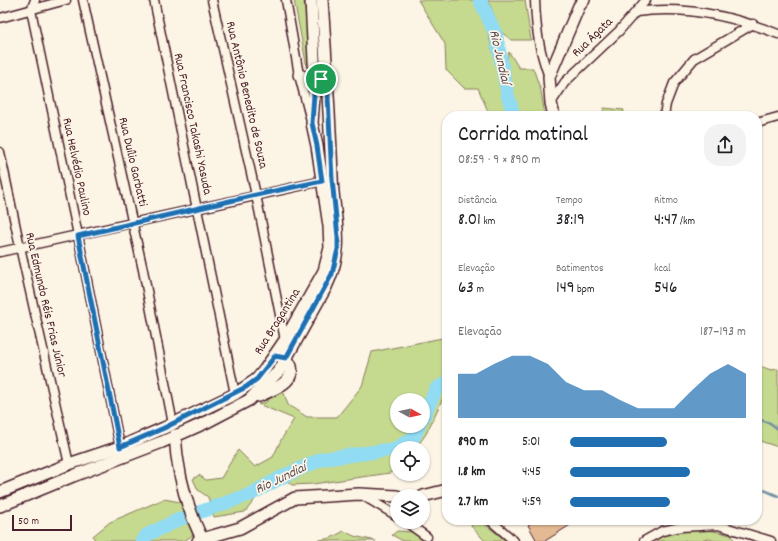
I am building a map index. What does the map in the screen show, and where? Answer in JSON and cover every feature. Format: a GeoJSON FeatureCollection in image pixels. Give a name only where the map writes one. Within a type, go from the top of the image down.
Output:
{"type":"FeatureCollection","features":[{"type":"Feature","properties":{"kind":"main road","name":"Rua Bragantina"},"geometry":{"type":"LineString","coordinates":[[1,489],[120,447],[173,424],[235,394],[257,379],[275,356],[318,284],[328,261],[330,237],[327,180],[312,123],[315,80],[311,0]]}},
{"type":"Feature","properties":{"kind":"main road"},"geometry":{"type":"LineString","coordinates":[[0,506],[207,422],[249,400],[271,380],[286,358],[326,287],[336,262],[338,237],[327,180],[330,119],[322,0]]}},
{"type":"Feature","properties":{"kind":"main road"},"geometry":{"type":"LineString","coordinates":[[553,111],[549,77],[579,6],[584,0]]}},
{"type":"Feature","properties":{"kind":"main road"},"geometry":{"type":"LineString","coordinates":[[300,75],[315,80],[327,76]]}},
{"type":"Feature","properties":{"kind":"main road"},"geometry":{"type":"LineString","coordinates":[[314,105],[330,119]]}},
{"type":"Feature","properties":{"kind":"main road"},"geometry":{"type":"LineString","coordinates":[[296,320],[297,327],[301,332]]}},
{"type":"Feature","properties":{"kind":"main road"},"geometry":{"type":"LineString","coordinates":[[275,356],[286,358]]}},
{"type":"Feature","properties":{"kind":"main road"},"geometry":{"type":"LineString","coordinates":[[168,439],[177,462],[186,500],[200,540],[240,528],[295,498],[359,494],[390,496]]}},
{"type":"Feature","properties":{"kind":"main road"},"geometry":{"type":"LineString","coordinates":[[430,495],[442,493]]}},
{"type":"Feature","properties":{"kind":"street"},"geometry":{"type":"LineString","coordinates":[[31,10],[35,0]]}},
{"type":"Feature","properties":{"kind":"street"},"geometry":{"type":"LineString","coordinates":[[0,18],[66,0]]}},
{"type":"Feature","properties":{"kind":"street","name":"Rua Duílio Garbatti"},"geometry":{"type":"LineString","coordinates":[[84,0],[133,223],[173,424]]}},
{"type":"Feature","properties":{"kind":"street","name":"Rua Francisco Takashi Yasuda"},"geometry":{"type":"LineString","coordinates":[[154,0],[198,208],[235,394]]}},
{"type":"Feature","properties":{"kind":"street","name":"Rua Antônio Benedito de Souza"},"geometry":{"type":"LineString","coordinates":[[212,0],[256,195],[285,340]]}},
{"type":"Feature","properties":{"kind":"street"},"geometry":{"type":"LineString","coordinates":[[286,0],[300,75],[312,123]]}},
{"type":"Feature","properties":{"kind":"street"},"geometry":{"type":"LineString","coordinates":[[535,0],[536,23],[540,52],[549,77]]}},
{"type":"Feature","properties":{"kind":"street","name":"Rua Ágata"},"geometry":{"type":"LineString","coordinates":[[551,102],[565,82],[619,31],[646,0]]}},
{"type":"Feature","properties":{"kind":"street"},"geometry":{"type":"LineString","coordinates":[[636,12],[659,8],[692,11],[736,18],[778,34]]}},
{"type":"Feature","properties":{"kind":"street","name":"Rua Helvédio Paulino"},"geometry":{"type":"LineString","coordinates":[[31,10],[120,447]]}},
{"type":"Feature","properties":{"kind":"street"},"geometry":{"type":"LineString","coordinates":[[665,111],[674,84],[694,59],[753,24]]}},
{"type":"Feature","properties":{"kind":"street"},"geometry":{"type":"LineString","coordinates":[[762,121],[778,116]]}},
{"type":"Feature","properties":{"kind":"street","name":"Rua Edmundo Réis Frias Júnior"},"geometry":{"type":"LineString","coordinates":[[0,152],[69,464]]}},
{"type":"Feature","properties":{"kind":"street"},"geometry":{"type":"LineString","coordinates":[[0,252],[327,180]]}},
{"type":"Feature","properties":{"kind":"street"},"geometry":{"type":"LineString","coordinates":[[359,494],[390,512]]}},
{"type":"Feature","properties":{"kind":"street"},"geometry":{"type":"LineString","coordinates":[[496,525],[514,541]]}},
{"type":"Feature","properties":{"kind":"street"},"geometry":{"type":"LineString","coordinates":[[644,541],[662,531],[681,527],[718,525],[771,541]]}},
{"type":"Feature","properties":{"kind":"street"},"geometry":{"type":"LineString","coordinates":[[416,529],[428,537]]}},
{"type":"Feature","properties":{"kind":"green space"},"geometry":{"type":"Polygon","coordinates":[[[294,0],[304,0],[312,73],[308,73],[294,0]]]}},
{"type":"Feature","properties":{"kind":"green space"},"geometry":{"type":"Polygon","coordinates":[[[418,0],[474,0],[488,32],[500,81],[509,52],[519,68],[533,68],[541,91],[544,111],[488,111],[478,88],[464,88],[446,70],[445,44],[418,0]]]}},
{"type":"Feature","properties":{"kind":"green space"},"geometry":{"type":"Polygon","coordinates":[[[488,0],[525,0],[531,40],[511,40],[500,31],[488,0]]]}},
{"type":"Feature","properties":{"kind":"green space"},"geometry":{"type":"Polygon","coordinates":[[[604,108],[624,110],[624,111],[603,111],[604,108]]]}},
{"type":"Feature","properties":{"kind":"green space"},"geometry":{"type":"Polygon","coordinates":[[[442,338],[442,400],[430,426],[430,393],[390,393],[390,433],[426,433],[421,441],[390,441],[390,473],[313,484],[292,485],[276,473],[245,512],[214,517],[208,497],[198,490],[193,479],[199,475],[206,480],[221,478],[238,450],[255,467],[273,457],[281,440],[294,419],[258,404],[265,403],[278,391],[284,393],[288,405],[307,417],[337,417],[362,386],[372,352],[442,338]]]}},
{"type":"Feature","properties":{"kind":"green space"},"geometry":{"type":"Polygon","coordinates":[[[762,367],[771,370],[778,369],[778,447],[762,442],[762,367]]]}},
{"type":"Feature","properties":{"kind":"green space"},"geometry":{"type":"Polygon","coordinates":[[[164,499],[180,502],[193,535],[184,541],[95,541],[93,536],[110,522],[164,499]]]}},
{"type":"Feature","properties":{"kind":"green space"},"geometry":{"type":"Polygon","coordinates":[[[486,525],[507,541],[485,541],[471,526],[486,525]]]}},
{"type":"Feature","properties":{"kind":"green space"},"geometry":{"type":"Polygon","coordinates":[[[682,530],[709,530],[731,535],[735,541],[715,541],[709,539],[699,541],[652,541],[664,533],[682,530]]]}},
{"type":"Feature","properties":{"kind":"green space"},"geometry":{"type":"Polygon","coordinates":[[[344,531],[354,536],[376,541],[314,541],[331,538],[344,531]]]}},
{"type":"Feature","properties":{"kind":"green space"},"geometry":{"type":"Polygon","coordinates":[[[397,531],[414,532],[427,541],[403,541],[392,535],[397,531]]]}},
{"type":"Feature","properties":{"kind":"building"},"geometry":{"type":"Polygon","coordinates":[[[528,525],[570,525],[545,541],[537,541],[528,525]]]}},
{"type":"Feature","properties":{"kind":"waterway","name":"Rio Jundiaí"},"geometry":{"type":"LineString","coordinates":[[480,0],[496,35],[508,96],[512,111]]}},
{"type":"Feature","properties":{"kind":"waterway","name":"Rio Jundiaí"},"geometry":{"type":"LineString","coordinates":[[430,402],[436,389],[442,386]]}},
{"type":"Feature","properties":{"kind":"waterway"},"geometry":{"type":"LineString","coordinates":[[762,421],[770,423],[778,429]]}},
{"type":"Feature","properties":{"kind":"waterway","name":"Rio Jundiaí"},"geometry":{"type":"LineString","coordinates":[[142,541],[147,535],[180,519],[251,494],[284,476],[322,459],[395,449],[413,438],[416,433]]}},
{"type":"Feature","properties":{"kind":"waterway"},"geometry":{"type":"LineString","coordinates":[[762,489],[778,496]]}},
{"type":"Feature","properties":{"kind":"route"},"geometry":{"type":"LineString","coordinates":[[327,76],[331,123],[332,179],[338,237],[336,262],[326,287],[286,358],[275,356],[257,379],[235,394],[173,424],[120,447],[78,236],[322,181],[312,123],[315,80],[321,79],[327,76]]}}]}
